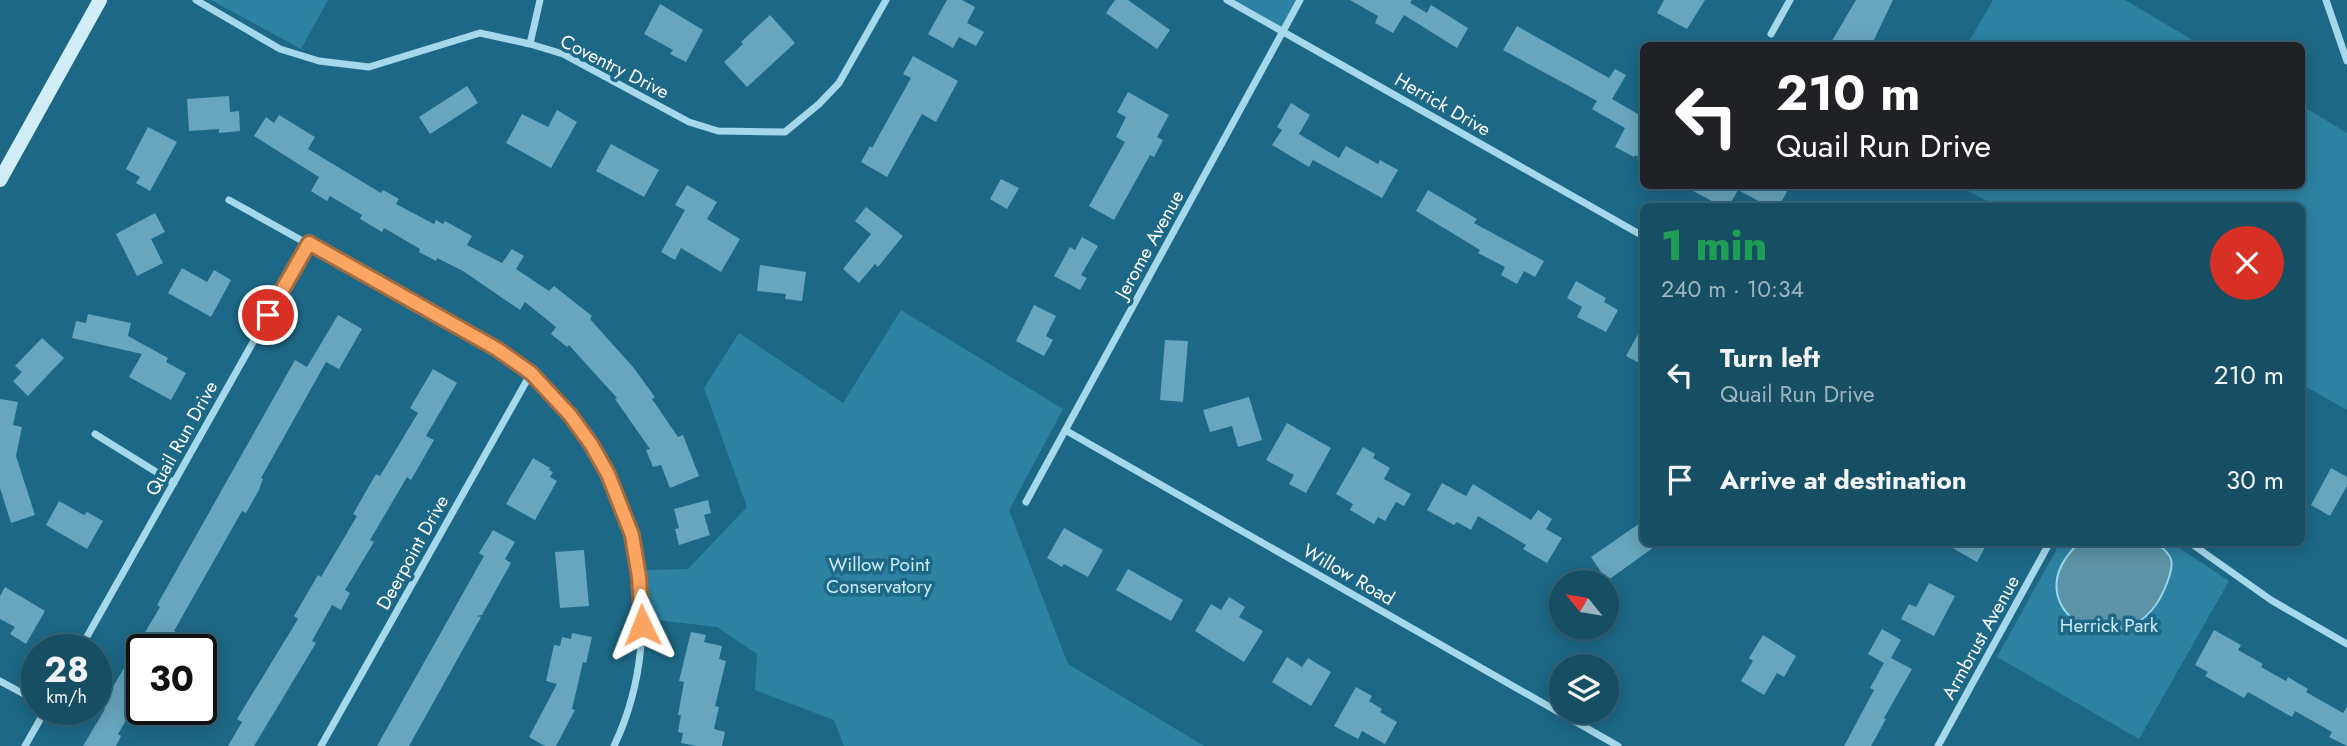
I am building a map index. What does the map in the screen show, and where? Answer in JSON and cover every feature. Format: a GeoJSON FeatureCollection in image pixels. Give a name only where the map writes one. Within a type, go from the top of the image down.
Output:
{"type":"FeatureCollection","features":[{"type":"Feature","properties":{"kind":"main road"},"geometry":{"type":"LineString","coordinates":[[0,180],[100,0]]}},
{"type":"Feature","properties":{"kind":"street","name":"Coventry Drive"},"geometry":{"type":"LineString","coordinates":[[197,0],[280,49],[319,61],[369,67],[480,33],[530,44],[563,54],[689,122],[733,132],[785,132],[819,104],[839,83],[886,0]]}},
{"type":"Feature","properties":{"kind":"street"},"geometry":{"type":"LineString","coordinates":[[530,44],[540,0]]}},
{"type":"Feature","properties":{"kind":"street","name":"Herrick Drive"},"geometry":{"type":"LineString","coordinates":[[1227,0],[1640,234]]}},
{"type":"Feature","properties":{"kind":"street","name":"Jerome Avenue"},"geometry":{"type":"LineString","coordinates":[[1026,502],[1300,0]]}},
{"type":"Feature","properties":{"kind":"street"},"geometry":{"type":"LineString","coordinates":[[1771,34],[1790,0]]}},
{"type":"Feature","properties":{"kind":"street"},"geometry":{"type":"LineString","coordinates":[[2326,0],[2347,61]]}},
{"type":"Feature","properties":{"kind":"street"},"geometry":{"type":"LineString","coordinates":[[229,200],[497,349],[531,373],[570,415],[591,444],[608,474],[632,535],[641,600],[640,648],[634,688],[614,746]]}},
{"type":"Feature","properties":{"kind":"street","name":"Quail Run Drive"},"geometry":{"type":"LineString","coordinates":[[88,634],[309,243]]}},
{"type":"Feature","properties":{"kind":"street","name":"Deerpoint Drive"},"geometry":{"type":"LineString","coordinates":[[320,746],[531,373]]}},
{"type":"Feature","properties":{"kind":"street","name":"Willow Road"},"geometry":{"type":"LineString","coordinates":[[1065,430],[1618,746]]}},
{"type":"Feature","properties":{"kind":"street"},"geometry":{"type":"LineString","coordinates":[[95,434],[174,483]]}},
{"type":"Feature","properties":{"kind":"street","name":"Armbrust Avenue"},"geometry":{"type":"LineString","coordinates":[[1938,746],[2048,546]]}},
{"type":"Feature","properties":{"kind":"street"},"geometry":{"type":"LineString","coordinates":[[2195,546],[2271,600],[2347,644]]}},
{"type":"Feature","properties":{"kind":"street"},"geometry":{"type":"LineString","coordinates":[[0,681],[21,692]]}},
{"type":"Feature","properties":{"kind":"street"},"geometry":{"type":"LineString","coordinates":[[25,746],[37,725]]}},
{"type":"Feature","properties":{"kind":"green space"},"geometry":{"type":"Polygon","coordinates":[[[211,0],[328,0],[301,49],[211,0]]]}},
{"type":"Feature","properties":{"kind":"green space"},"geometry":{"type":"Polygon","coordinates":[[[1233,0],[1296,0],[1281,28],[1233,0]]]}},
{"type":"Feature","properties":{"kind":"green space"},"geometry":{"type":"Polygon","coordinates":[[[1993,0],[2125,0],[2196,42],[1969,42],[1993,0]]]}},
{"type":"Feature","properties":{"kind":"green space"},"geometry":{"type":"Polygon","coordinates":[[[2305,107],[2347,133],[2347,410],[2305,386],[2305,203],[1990,203],[1965,189],[2305,189],[2305,107]]]}},
{"type":"Feature","properties":{"kind":"green space","name":"Willow Point Conservatory"},"geometry":{"type":"Polygon","coordinates":[[[901,310],[1063,409],[1009,510],[1068,664],[1204,746],[844,746],[834,720],[755,690],[757,654],[717,627],[648,619],[647,570],[688,569],[747,507],[704,388],[739,333],[843,403],[901,310]]]}},
{"type":"Feature","properties":{"kind":"green space","name":"Herrick Park"},"geometry":{"type":"Polygon","coordinates":[[[2058,546],[2176,546],[2229,581],[2139,739],[1997,657],[2058,546]]]}},
{"type":"Feature","properties":{"kind":"shaded area"},"geometry":{"type":"Polygon","coordinates":[[[2160,546],[2170,556],[2171,570],[2167,583],[2150,611],[2129,627],[2106,631],[2084,626],[2067,613],[2057,595],[2059,572],[2074,548],[2160,546]]]}},
{"type":"Feature","properties":{"kind":"building"},"geometry":{"type":"Polygon","coordinates":[[[947,0],[962,0],[975,7],[967,23],[984,32],[976,46],[959,37],[953,48],[928,34],[947,0]]]}},
{"type":"Feature","properties":{"kind":"building"},"geometry":{"type":"Polygon","coordinates":[[[1115,0],[1128,0],[1170,30],[1157,49],[1106,13],[1115,0]]]}},
{"type":"Feature","properties":{"kind":"building"},"geometry":{"type":"Polygon","coordinates":[[[1350,0],[1412,0],[1410,3],[1427,13],[1431,5],[1468,28],[1457,48],[1404,15],[1393,33],[1375,23],[1378,16],[1350,0]]]}},
{"type":"Feature","properties":{"kind":"building"},"geometry":{"type":"Polygon","coordinates":[[[1664,0],[1705,0],[1687,29],[1657,13],[1664,0]]]}},
{"type":"Feature","properties":{"kind":"building"},"geometry":{"type":"Polygon","coordinates":[[[1856,0],[1893,0],[1873,42],[1831,42],[1856,0]]]}},
{"type":"Feature","properties":{"kind":"building"},"geometry":{"type":"Polygon","coordinates":[[[660,4],[703,30],[686,62],[670,54],[673,50],[644,34],[660,4]]]}},
{"type":"Feature","properties":{"kind":"building"},"geometry":{"type":"Polygon","coordinates":[[[770,15],[795,43],[747,87],[724,62],[770,15]]]}},
{"type":"Feature","properties":{"kind":"building"},"geometry":{"type":"Polygon","coordinates":[[[1517,26],[1609,78],[1615,69],[1626,75],[1612,99],[1640,115],[1640,158],[1615,147],[1625,128],[1592,109],[1597,101],[1503,50],[1517,26]]]}},
{"type":"Feature","properties":{"kind":"building"},"geometry":{"type":"Polygon","coordinates":[[[913,56],[958,81],[936,122],[922,114],[887,177],[861,162],[870,146],[872,148],[911,78],[903,74],[913,56]]]}},
{"type":"Feature","properties":{"kind":"building"},"geometry":{"type":"Polygon","coordinates":[[[467,86],[478,103],[430,134],[419,117],[467,86]]]}},
{"type":"Feature","properties":{"kind":"building"},"geometry":{"type":"Polygon","coordinates":[[[1128,92],[1169,115],[1157,137],[1163,140],[1154,157],[1150,155],[1114,220],[1089,206],[1125,142],[1116,137],[1126,117],[1117,112],[1128,92]]]}},
{"type":"Feature","properties":{"kind":"building"},"geometry":{"type":"Polygon","coordinates":[[[229,96],[230,112],[239,111],[240,131],[189,131],[187,99],[229,96]]]}},
{"type":"Feature","properties":{"kind":"building"},"geometry":{"type":"Polygon","coordinates":[[[1291,103],[1310,115],[1299,134],[1339,158],[1346,146],[1378,164],[1380,160],[1398,170],[1382,198],[1313,160],[1309,167],[1272,145],[1282,130],[1277,127],[1291,103]]]}},
{"type":"Feature","properties":{"kind":"building"},"geometry":{"type":"Polygon","coordinates":[[[557,110],[577,122],[551,168],[506,143],[522,114],[548,127],[557,110]]]}},
{"type":"Feature","properties":{"kind":"building"},"geometry":{"type":"Polygon","coordinates":[[[279,115],[315,137],[308,149],[381,193],[383,190],[399,199],[396,204],[434,224],[436,220],[443,224],[445,221],[472,236],[467,245],[502,263],[512,249],[524,256],[516,269],[549,291],[554,286],[592,316],[590,319],[633,367],[655,397],[652,399],[678,437],[683,435],[699,476],[670,488],[661,465],[653,467],[646,450],[650,449],[615,399],[617,398],[569,345],[567,347],[551,334],[556,327],[525,302],[520,310],[463,271],[419,252],[420,249],[384,228],[382,232],[360,219],[362,215],[330,196],[327,201],[311,191],[319,177],[254,136],[266,117],[274,123],[279,115]]]}},
{"type":"Feature","properties":{"kind":"building"},"geometry":{"type":"Polygon","coordinates":[[[148,127],[177,142],[150,191],[136,183],[140,177],[126,169],[148,127]]]}},
{"type":"Feature","properties":{"kind":"building"},"geometry":{"type":"Polygon","coordinates":[[[611,144],[659,170],[644,197],[596,171],[611,144]]]}},
{"type":"Feature","properties":{"kind":"building"},"geometry":{"type":"Polygon","coordinates":[[[1001,179],[1019,188],[1007,209],[990,199],[1001,179]]]}},
{"type":"Feature","properties":{"kind":"building"},"geometry":{"type":"Polygon","coordinates":[[[687,185],[717,202],[707,219],[740,239],[721,272],[681,248],[675,260],[661,252],[685,210],[675,205],[687,185]]]}},
{"type":"Feature","properties":{"kind":"building"},"geometry":{"type":"Polygon","coordinates":[[[1690,189],[1788,189],[1781,203],[1762,203],[1738,190],[1731,203],[1715,203],[1690,189]]]}},
{"type":"Feature","properties":{"kind":"building"},"geometry":{"type":"Polygon","coordinates":[[[1428,190],[1477,219],[1474,223],[1544,261],[1535,277],[1524,271],[1517,284],[1501,275],[1505,267],[1478,253],[1480,250],[1416,211],[1428,190]]]}},
{"type":"Feature","properties":{"kind":"building"},"geometry":{"type":"Polygon","coordinates":[[[866,207],[903,236],[878,267],[875,264],[859,283],[843,269],[871,234],[855,221],[866,207]]]}},
{"type":"Feature","properties":{"kind":"building"},"geometry":{"type":"Polygon","coordinates":[[[155,213],[165,232],[151,239],[163,263],[137,276],[116,234],[155,213]]]}},
{"type":"Feature","properties":{"kind":"building"},"geometry":{"type":"Polygon","coordinates":[[[1082,237],[1098,246],[1081,275],[1087,278],[1080,290],[1054,276],[1070,247],[1075,250],[1082,237]]]}},
{"type":"Feature","properties":{"kind":"building"},"geometry":{"type":"Polygon","coordinates":[[[760,265],[806,272],[802,301],[785,299],[786,294],[757,291],[760,265]]]}},
{"type":"Feature","properties":{"kind":"building"},"geometry":{"type":"Polygon","coordinates":[[[182,268],[207,282],[214,270],[231,280],[211,317],[168,293],[182,268]]]}},
{"type":"Feature","properties":{"kind":"building"},"geometry":{"type":"Polygon","coordinates":[[[1576,281],[1606,298],[1604,302],[1618,310],[1606,332],[1577,317],[1582,307],[1567,298],[1576,281]]]}},
{"type":"Feature","properties":{"kind":"building"},"geometry":{"type":"Polygon","coordinates":[[[1034,305],[1056,316],[1046,336],[1053,340],[1044,356],[1016,341],[1034,305]]]}},
{"type":"Feature","properties":{"kind":"building"},"geometry":{"type":"Polygon","coordinates":[[[88,314],[131,323],[128,336],[168,358],[166,362],[186,373],[171,400],[129,377],[142,354],[72,338],[76,321],[86,323],[88,314]]]}},
{"type":"Feature","properties":{"kind":"building"},"geometry":{"type":"Polygon","coordinates":[[[338,315],[362,329],[339,369],[326,362],[261,478],[263,479],[259,490],[246,513],[242,511],[174,631],[177,634],[144,634],[160,607],[157,605],[295,360],[307,367],[338,315]]]}},
{"type":"Feature","properties":{"kind":"building"},"geometry":{"type":"Polygon","coordinates":[[[1640,330],[1640,363],[1626,356],[1640,330]]]}},
{"type":"Feature","properties":{"kind":"building"},"geometry":{"type":"Polygon","coordinates":[[[42,338],[64,358],[28,396],[13,381],[22,372],[15,366],[42,338]]]}},
{"type":"Feature","properties":{"kind":"building"},"geometry":{"type":"Polygon","coordinates":[[[1165,340],[1188,341],[1183,402],[1160,400],[1165,340]]]}},
{"type":"Feature","properties":{"kind":"building"},"geometry":{"type":"Polygon","coordinates":[[[433,369],[457,383],[426,436],[434,440],[411,480],[407,477],[370,540],[374,542],[345,590],[350,593],[341,610],[332,605],[312,641],[316,643],[254,746],[228,746],[242,722],[237,719],[298,619],[294,616],[357,516],[353,514],[376,474],[380,476],[418,413],[410,408],[433,369]]]}},
{"type":"Feature","properties":{"kind":"building"},"geometry":{"type":"Polygon","coordinates":[[[1249,397],[1262,440],[1238,447],[1232,426],[1210,432],[1203,410],[1249,397]]]}},
{"type":"Feature","properties":{"kind":"building"},"geometry":{"type":"Polygon","coordinates":[[[0,399],[18,402],[13,425],[22,427],[16,456],[35,515],[11,523],[0,488],[0,399]]]}},
{"type":"Feature","properties":{"kind":"building"},"geometry":{"type":"Polygon","coordinates":[[[1287,423],[1331,448],[1306,493],[1289,484],[1294,475],[1266,460],[1287,423]]]}},
{"type":"Feature","properties":{"kind":"building"},"geometry":{"type":"Polygon","coordinates":[[[1363,447],[1375,454],[1373,458],[1390,468],[1384,479],[1411,494],[1404,506],[1396,502],[1385,521],[1378,517],[1374,524],[1350,510],[1353,504],[1336,494],[1363,447]]]}},
{"type":"Feature","properties":{"kind":"building"},"geometry":{"type":"Polygon","coordinates":[[[533,458],[550,468],[553,472],[550,477],[557,481],[535,520],[506,504],[533,458]]]}},
{"type":"Feature","properties":{"kind":"building"},"geometry":{"type":"Polygon","coordinates":[[[2331,468],[2347,477],[2347,486],[2330,516],[2311,505],[2331,468]]]}},
{"type":"Feature","properties":{"kind":"building"},"geometry":{"type":"Polygon","coordinates":[[[1442,483],[1466,496],[1473,484],[1531,520],[1538,510],[1552,519],[1546,529],[1562,538],[1547,563],[1523,549],[1526,545],[1478,516],[1471,530],[1457,522],[1454,525],[1427,510],[1442,483]]]}},
{"type":"Feature","properties":{"kind":"building"},"geometry":{"type":"Polygon","coordinates":[[[708,500],[711,513],[704,515],[710,535],[679,545],[675,529],[679,528],[674,509],[708,500]]]}},
{"type":"Feature","properties":{"kind":"building"},"geometry":{"type":"Polygon","coordinates":[[[59,501],[84,515],[87,512],[103,521],[87,549],[46,525],[59,501]]]}},
{"type":"Feature","properties":{"kind":"building"},"geometry":{"type":"Polygon","coordinates":[[[1640,523],[1640,546],[1655,546],[1619,572],[1619,570],[1600,570],[1591,557],[1640,523]]]}},
{"type":"Feature","properties":{"kind":"building"},"geometry":{"type":"Polygon","coordinates":[[[1064,528],[1103,550],[1088,577],[1047,558],[1064,528]]]}},
{"type":"Feature","properties":{"kind":"building"},"geometry":{"type":"Polygon","coordinates":[[[493,530],[515,542],[505,559],[511,563],[482,615],[476,616],[481,617],[409,746],[377,746],[484,556],[479,553],[493,530]]]}},
{"type":"Feature","properties":{"kind":"building"},"geometry":{"type":"Polygon","coordinates":[[[1949,546],[1986,546],[1977,562],[1949,546]]]}},
{"type":"Feature","properties":{"kind":"building"},"geometry":{"type":"Polygon","coordinates":[[[584,550],[589,606],[560,608],[555,552],[584,550]]]}},
{"type":"Feature","properties":{"kind":"building"},"geometry":{"type":"Polygon","coordinates":[[[1128,569],[1183,600],[1171,621],[1116,590],[1128,569]]]}},
{"type":"Feature","properties":{"kind":"building"},"geometry":{"type":"Polygon","coordinates":[[[1929,583],[1955,596],[1934,636],[1901,619],[1909,604],[1916,607],[1929,583]]]}},
{"type":"Feature","properties":{"kind":"building"},"geometry":{"type":"Polygon","coordinates":[[[5,587],[45,611],[32,634],[21,634],[21,641],[10,634],[15,627],[0,619],[0,596],[5,587]]]}},
{"type":"Feature","properties":{"kind":"building"},"geometry":{"type":"Polygon","coordinates":[[[1229,597],[1245,607],[1239,617],[1263,631],[1244,662],[1195,631],[1211,604],[1221,610],[1229,597]]]}},
{"type":"Feature","properties":{"kind":"building"},"geometry":{"type":"Polygon","coordinates":[[[1882,629],[1901,640],[1891,658],[1912,669],[1871,746],[1844,746],[1874,690],[1870,688],[1884,663],[1868,654],[1882,629]]]}},
{"type":"Feature","properties":{"kind":"building"},"geometry":{"type":"Polygon","coordinates":[[[2214,630],[2241,645],[2238,650],[2263,664],[2261,667],[2286,681],[2288,677],[2308,689],[2306,692],[2343,713],[2347,707],[2347,746],[2329,737],[2332,732],[2295,711],[2292,717],[2248,692],[2244,698],[2205,676],[2208,672],[2195,665],[2214,630]]]}},
{"type":"Feature","properties":{"kind":"building"},"geometry":{"type":"Polygon","coordinates":[[[691,632],[706,635],[704,642],[722,646],[719,659],[726,661],[715,706],[719,707],[714,729],[725,732],[722,746],[681,743],[683,733],[678,732],[684,682],[679,681],[691,632]]]}},
{"type":"Feature","properties":{"kind":"building"},"geometry":{"type":"Polygon","coordinates":[[[572,633],[592,637],[572,709],[575,710],[556,746],[545,746],[529,737],[557,684],[546,681],[554,645],[560,646],[562,637],[571,639],[572,633]]]}},
{"type":"Feature","properties":{"kind":"building"},"geometry":{"type":"Polygon","coordinates":[[[1763,635],[1796,656],[1784,677],[1777,673],[1764,695],[1741,681],[1753,661],[1749,658],[1763,635]]]}},
{"type":"Feature","properties":{"kind":"building"},"geometry":{"type":"Polygon","coordinates":[[[1287,657],[1302,667],[1308,658],[1331,672],[1311,706],[1272,682],[1287,657]]]}},
{"type":"Feature","properties":{"kind":"building"},"geometry":{"type":"Polygon","coordinates":[[[126,665],[126,720],[118,734],[121,736],[116,746],[83,746],[95,725],[112,725],[112,688],[126,665]]]}},
{"type":"Feature","properties":{"kind":"building"},"geometry":{"type":"Polygon","coordinates":[[[1356,687],[1372,696],[1369,701],[1382,709],[1380,712],[1397,722],[1385,744],[1362,731],[1358,739],[1334,726],[1356,687]]]}},
{"type":"Feature","properties":{"kind":"route"},"geometry":{"type":"LineString","coordinates":[[268,315],[309,243],[497,349],[531,373],[570,415],[608,474],[632,535],[639,577],[642,625]]}}]}
